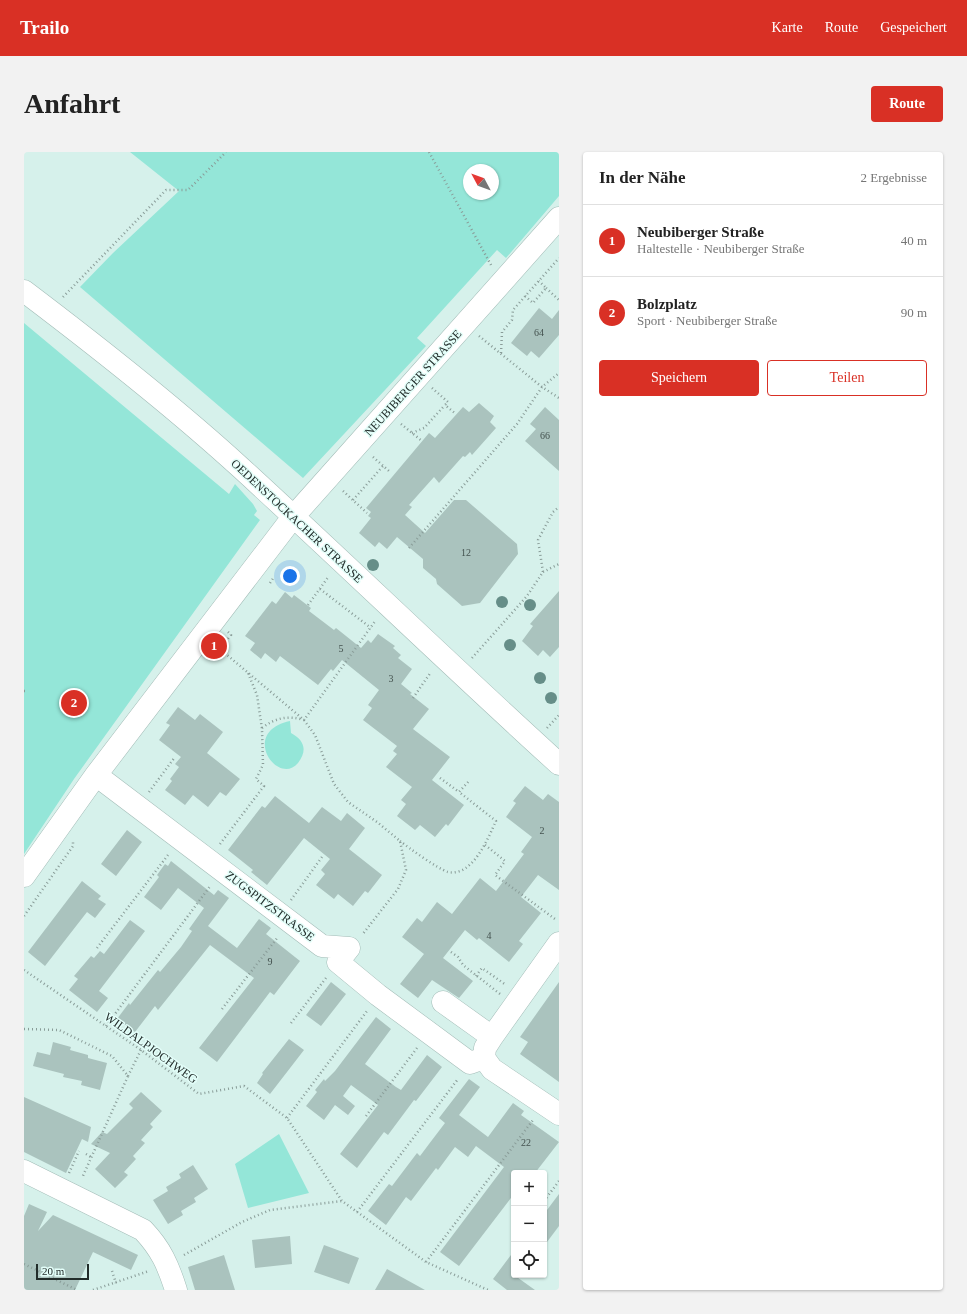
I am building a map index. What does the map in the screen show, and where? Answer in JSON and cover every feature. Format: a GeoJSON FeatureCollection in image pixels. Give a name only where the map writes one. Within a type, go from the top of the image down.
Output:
{"type":"FeatureCollection","features":[{"type":"Feature","properties":{"kind":"street","name":"NEUBIBERGER STRASSE"},"geometry":{"type":"LineString","coordinates":[[24,876],[96,775],[293,517],[559,218]]}},
{"type":"Feature","properties":{"kind":"street","name":"OEDENSTOCKACHER STRASSE"},"geometry":{"type":"LineString","coordinates":[[24,291],[56,305],[241,468],[559,764]]}},
{"type":"Feature","properties":{"kind":"street","name":"ZUGSPITZSTRASSE"},"geometry":{"type":"LineString","coordinates":[[96,775],[322,946],[344,955]]}},
{"type":"Feature","properties":{"kind":"street"},"geometry":{"type":"LineString","coordinates":[[477,1060],[559,943]]}},
{"type":"Feature","properties":{"kind":"street"},"geometry":{"type":"LineString","coordinates":[[344,955],[378,996],[429,1033],[492,1069],[552,1109]]}},
{"type":"Feature","properties":{"kind":"street"},"geometry":{"type":"LineString","coordinates":[[443,1002],[492,1037]]}},
{"type":"Feature","properties":{"kind":"street"},"geometry":{"type":"LineString","coordinates":[[24,1171],[143,1230],[157,1246],[168,1264],[176,1290]]}},
{"type":"Feature","properties":{"kind":"path"},"geometry":{"type":"LineString","coordinates":[[56,305],[166,190],[188,190],[226,152]]}},
{"type":"Feature","properties":{"kind":"path"},"geometry":{"type":"LineString","coordinates":[[429,152],[442,172],[501,283]]}},
{"type":"Feature","properties":{"kind":"path"},"geometry":{"type":"LineString","coordinates":[[501,353],[502,332],[512,320],[513,310],[559,258]]}},
{"type":"Feature","properties":{"kind":"path"},"geometry":{"type":"LineString","coordinates":[[539,281],[559,300]]}},
{"type":"Feature","properties":{"kind":"path"},"geometry":{"type":"LineString","coordinates":[[525,296],[533,303],[546,288]]}},
{"type":"Feature","properties":{"kind":"path"},"geometry":{"type":"LineString","coordinates":[[464,325],[542,387],[559,398]]}},
{"type":"Feature","properties":{"kind":"path"},"geometry":{"type":"LineString","coordinates":[[409,548],[517,424],[542,387],[559,373]]}},
{"type":"Feature","properties":{"kind":"path"},"geometry":{"type":"LineString","coordinates":[[412,433],[424,428],[448,402],[419,376]]}},
{"type":"Feature","properties":{"kind":"path"},"geometry":{"type":"LineString","coordinates":[[445,405],[456,414]]}},
{"type":"Feature","properties":{"kind":"path"},"geometry":{"type":"LineString","coordinates":[[388,412],[422,441]]}},
{"type":"Feature","properties":{"kind":"path"},"geometry":{"type":"LineString","coordinates":[[353,500],[383,466]]}},
{"type":"Feature","properties":{"kind":"path"},"geometry":{"type":"LineString","coordinates":[[340,488],[367,513]]}},
{"type":"Feature","properties":{"kind":"path"},"geometry":{"type":"LineString","coordinates":[[543,572],[538,540],[553,512],[559,507]]}},
{"type":"Feature","properties":{"kind":"path"},"geometry":{"type":"LineString","coordinates":[[308,605],[341,561]]}},
{"type":"Feature","properties":{"kind":"path"},"geometry":{"type":"LineString","coordinates":[[460,672],[527,596],[543,572],[559,564]]}},
{"type":"Feature","properties":{"kind":"path"},"geometry":{"type":"LineString","coordinates":[[320,589],[371,628]]}},
{"type":"Feature","properties":{"kind":"path"},"geometry":{"type":"LineString","coordinates":[[304,720],[387,605]]}},
{"type":"Feature","properties":{"kind":"path"},"geometry":{"type":"LineString","coordinates":[[231,635],[220,649],[304,720],[315,735],[334,784],[348,802],[377,822],[400,841],[448,872],[461,871],[471,863],[485,845],[496,821],[440,778]]}},
{"type":"Feature","properties":{"kind":"path"},"geometry":{"type":"LineString","coordinates":[[412,698],[442,656]]}},
{"type":"Feature","properties":{"kind":"path"},"geometry":{"type":"LineString","coordinates":[[221,843],[264,786],[256,779],[263,765],[262,729],[257,695],[248,673]]}},
{"type":"Feature","properties":{"kind":"path"},"geometry":{"type":"LineString","coordinates":[[262,729],[270,722],[284,718],[294,717],[304,720]]}},
{"type":"Feature","properties":{"kind":"path"},"geometry":{"type":"LineString","coordinates":[[138,806],[175,758]]}},
{"type":"Feature","properties":{"kind":"path"},"geometry":{"type":"LineString","coordinates":[[459,792],[470,780]]}},
{"type":"Feature","properties":{"kind":"path"},"geometry":{"type":"LineString","coordinates":[[97,948],[180,838]]}},
{"type":"Feature","properties":{"kind":"path"},"geometry":{"type":"LineString","coordinates":[[291,1023],[344,955],[369,928],[398,889],[406,870],[400,841]]}},
{"type":"Feature","properties":{"kind":"path"},"geometry":{"type":"LineString","coordinates":[[485,845],[505,861],[495,875],[555,920]]}},
{"type":"Feature","properties":{"kind":"path"},"geometry":{"type":"LineString","coordinates":[[222,1009],[285,918],[322,857]]}},
{"type":"Feature","properties":{"kind":"path"},"geometry":{"type":"LineString","coordinates":[[106,1026],[222,870]]}},
{"type":"Feature","properties":{"kind":"path"},"geometry":{"type":"LineString","coordinates":[[451,952],[458,957],[463,966],[502,995]]}},
{"type":"Feature","properties":{"kind":"path"},"geometry":{"type":"LineString","coordinates":[[476,976],[482,968],[508,986]]}},
{"type":"Feature","properties":{"kind":"path","name":"WILDALPJOCHWEG"},"geometry":{"type":"LineString","coordinates":[[24,970],[141,1050],[199,1094],[244,1086],[287,1118],[342,1201],[426,1262],[488,1290]]}},
{"type":"Feature","properties":{"kind":"path"},"geometry":{"type":"LineString","coordinates":[[287,1118],[378,996]]}},
{"type":"Feature","properties":{"kind":"path"},"geometry":{"type":"LineString","coordinates":[[24,1029],[58,1030],[112,1056],[128,1076]]}},
{"type":"Feature","properties":{"kind":"path"},"geometry":{"type":"LineString","coordinates":[[366,1116],[429,1033]]}},
{"type":"Feature","properties":{"kind":"path"},"geometry":{"type":"LineString","coordinates":[[74,1195],[141,1050]]}},
{"type":"Feature","properties":{"kind":"path"},"geometry":{"type":"LineString","coordinates":[[357,1212],[477,1060]]}},
{"type":"Feature","properties":{"kind":"path"},"geometry":{"type":"LineString","coordinates":[[426,1262],[552,1109]]}},
{"type":"Feature","properties":{"kind":"path"},"geometry":{"type":"LineString","coordinates":[[69,1173],[79,1151]]}},
{"type":"Feature","properties":{"kind":"path"},"geometry":{"type":"LineString","coordinates":[[86,1154],[91,1157]]}},
{"type":"Feature","properties":{"kind":"path"},"geometry":{"type":"LineString","coordinates":[[547,1197],[559,1181]]}},
{"type":"Feature","properties":{"kind":"path"},"geometry":{"type":"LineString","coordinates":[[93,1290],[168,1264],[242,1222],[270,1210],[342,1201]]}},
{"type":"Feature","properties":{"kind":"path"},"geometry":{"type":"LineString","coordinates":[[24,1264],[77,1290]]}},
{"type":"Feature","properties":{"kind":"path"},"geometry":{"type":"LineString","coordinates":[[112,1271],[116,1283]]}},
{"type":"Feature","properties":{"kind":"green space"},"geometry":{"type":"Polygon","coordinates":[[[130,152],[559,152],[559,196],[506,258],[497,250],[417,338],[426,346],[303,478],[80,287],[113,253],[179,191],[130,152]]]}},
{"type":"Feature","properties":{"kind":"green space"},"geometry":{"type":"Polygon","coordinates":[[[24,323],[229,494],[235,484],[253,504],[257,511],[254,515],[260,520],[74,779],[24,854],[24,323]]]}},
{"type":"Feature","properties":{"kind":"green space"},"geometry":{"type":"Polygon","coordinates":[[[290,721],[291,733],[302,742],[304,750],[298,763],[290,769],[281,768],[273,763],[267,755],[265,745],[267,736],[275,727],[290,721]]]}},
{"type":"Feature","properties":{"kind":"green space"},"geometry":{"type":"Polygon","coordinates":[[[279,1134],[309,1193],[248,1208],[235,1164],[279,1134]]]}},
{"type":"Feature","properties":{"kind":"building"},"geometry":{"type":"Polygon","coordinates":[[[539,308],[552,319],[559,310],[559,335],[539,358],[531,351],[527,356],[511,343],[539,308]]]}},
{"type":"Feature","properties":{"kind":"building"},"geometry":{"type":"Polygon","coordinates":[[[479,403],[494,416],[490,422],[496,428],[472,455],[470,452],[465,457],[463,456],[439,483],[434,477],[409,505],[412,507],[405,515],[425,533],[454,500],[466,500],[517,544],[518,554],[480,603],[462,606],[437,584],[436,579],[423,568],[423,559],[397,537],[387,549],[379,542],[375,547],[359,533],[371,518],[368,516],[371,512],[366,508],[429,433],[435,438],[463,407],[469,412],[479,403]]]}},
{"type":"Feature","properties":{"kind":"building"},"geometry":{"type":"Polygon","coordinates":[[[545,407],[559,420],[559,471],[525,441],[536,429],[530,424],[545,407]]]}},
{"type":"Feature","properties":{"kind":"building"},"geometry":{"type":"Polygon","coordinates":[[[559,591],[559,647],[550,657],[543,650],[538,656],[522,641],[533,626],[530,624],[559,591]]]}},
{"type":"Feature","properties":{"kind":"building"},"geometry":{"type":"Polygon","coordinates":[[[285,592],[292,598],[294,595],[311,608],[309,611],[334,630],[336,628],[361,648],[368,640],[371,643],[378,634],[395,646],[393,648],[401,655],[398,658],[412,669],[401,684],[412,693],[410,694],[429,709],[413,729],[450,757],[432,780],[464,805],[448,826],[446,824],[435,837],[420,825],[415,830],[397,816],[406,804],[401,800],[412,787],[386,767],[397,754],[393,751],[397,746],[363,720],[372,708],[368,705],[379,690],[342,660],[333,671],[331,669],[318,685],[280,656],[276,662],[265,653],[261,659],[250,650],[255,643],[245,636],[272,601],[276,604],[285,592]]]}},
{"type":"Feature","properties":{"kind":"building"},"geometry":{"type":"Polygon","coordinates":[[[178,707],[195,720],[200,714],[223,732],[207,753],[240,779],[226,796],[220,792],[208,807],[193,795],[185,805],[165,790],[172,781],[170,779],[179,767],[175,764],[181,757],[159,740],[170,725],[166,723],[178,707]]]}},
{"type":"Feature","properties":{"kind":"building"},"geometry":{"type":"Polygon","coordinates":[[[525,786],[543,800],[548,794],[559,802],[559,890],[538,875],[521,897],[541,913],[519,941],[523,944],[509,962],[479,938],[477,940],[465,930],[443,958],[473,981],[459,998],[432,980],[418,998],[400,984],[424,954],[402,937],[417,918],[422,922],[437,902],[452,914],[480,878],[496,891],[524,854],[521,852],[532,837],[506,817],[516,803],[513,801],[525,786]]]}},
{"type":"Feature","properties":{"kind":"building"},"geometry":{"type":"Polygon","coordinates":[[[275,796],[309,823],[322,807],[341,821],[347,813],[365,828],[349,849],[382,875],[368,893],[365,891],[353,906],[338,894],[334,899],[316,885],[325,874],[321,870],[330,859],[304,838],[267,885],[251,872],[253,870],[228,850],[262,806],[265,808],[275,796]]]}},
{"type":"Feature","properties":{"kind":"building"},"geometry":{"type":"Polygon","coordinates":[[[127,830],[142,842],[116,876],[101,864],[127,830]]]}},
{"type":"Feature","properties":{"kind":"building"},"geometry":{"type":"Polygon","coordinates":[[[171,861],[214,895],[218,890],[229,898],[208,926],[237,948],[259,919],[271,928],[266,934],[300,961],[274,995],[270,992],[217,1062],[199,1048],[254,978],[210,945],[158,1010],[155,1006],[135,1032],[117,1019],[158,970],[160,972],[181,947],[192,931],[189,929],[204,908],[178,888],[161,910],[144,897],[159,877],[157,875],[165,864],[168,866],[171,861]]]}},
{"type":"Feature","properties":{"kind":"building"},"geometry":{"type":"Polygon","coordinates":[[[82,881],[101,896],[98,899],[106,904],[95,918],[87,912],[45,966],[28,952],[82,881]]]}},
{"type":"Feature","properties":{"kind":"building"},"geometry":{"type":"Polygon","coordinates":[[[130,920],[145,931],[99,991],[108,998],[97,1012],[69,990],[78,979],[74,976],[91,956],[94,958],[100,951],[104,954],[130,920]]]}},
{"type":"Feature","properties":{"kind":"building"},"geometry":{"type":"Polygon","coordinates":[[[331,982],[346,994],[321,1026],[306,1015],[331,982]]]}},
{"type":"Feature","properties":{"kind":"building"},"geometry":{"type":"Polygon","coordinates":[[[559,982],[559,1082],[520,1054],[528,1042],[520,1037],[559,982]]]}},
{"type":"Feature","properties":{"kind":"building"},"geometry":{"type":"Polygon","coordinates":[[[376,1017],[391,1029],[365,1064],[401,1090],[427,1055],[442,1067],[416,1101],[414,1100],[388,1135],[384,1132],[357,1168],[340,1154],[378,1105],[351,1085],[343,1096],[355,1106],[348,1115],[335,1105],[324,1120],[306,1106],[317,1092],[315,1090],[324,1079],[325,1081],[335,1071],[376,1017]]]}},
{"type":"Feature","properties":{"kind":"building"},"geometry":{"type":"Polygon","coordinates":[[[289,1039],[304,1050],[270,1094],[257,1083],[263,1074],[262,1073],[289,1039]]]}},
{"type":"Feature","properties":{"kind":"building"},"geometry":{"type":"Polygon","coordinates":[[[53,1042],[71,1047],[70,1050],[88,1055],[88,1058],[107,1063],[100,1090],[81,1085],[82,1081],[63,1077],[64,1074],[33,1066],[37,1052],[50,1055],[53,1042]]]}},
{"type":"Feature","properties":{"kind":"building"},"geometry":{"type":"Polygon","coordinates":[[[469,1079],[480,1087],[459,1115],[488,1137],[513,1103],[524,1111],[521,1115],[559,1142],[537,1170],[511,1170],[511,1198],[459,1266],[440,1252],[504,1167],[476,1146],[468,1157],[455,1147],[438,1170],[436,1168],[411,1201],[406,1197],[386,1225],[368,1211],[389,1184],[392,1186],[417,1153],[420,1156],[445,1123],[439,1118],[469,1079]]]}},
{"type":"Feature","properties":{"kind":"building"},"geometry":{"type":"Polygon","coordinates":[[[141,1092],[162,1111],[150,1124],[153,1127],[141,1140],[145,1143],[133,1156],[136,1159],[124,1172],[128,1175],[115,1188],[95,1169],[110,1153],[91,1144],[102,1132],[107,1134],[133,1108],[129,1104],[141,1092]]]}},
{"type":"Feature","properties":{"kind":"building"},"geometry":{"type":"Polygon","coordinates":[[[24,1097],[91,1127],[88,1142],[82,1139],[66,1173],[24,1152],[24,1097]]]}},
{"type":"Feature","properties":{"kind":"building"},"geometry":{"type":"Polygon","coordinates":[[[193,1165],[208,1189],[194,1198],[196,1202],[181,1211],[183,1215],[168,1224],[153,1200],[168,1191],[166,1187],[181,1178],[179,1174],[193,1165]]]}},
{"type":"Feature","properties":{"kind":"building"},"geometry":{"type":"Polygon","coordinates":[[[559,1194],[559,1226],[547,1242],[547,1210],[559,1194]]]}},
{"type":"Feature","properties":{"kind":"building"},"geometry":{"type":"Polygon","coordinates":[[[29,1204],[47,1212],[38,1231],[53,1215],[138,1255],[131,1270],[93,1252],[75,1290],[24,1290],[24,1216],[29,1204]]]}},
{"type":"Feature","properties":{"kind":"building"},"geometry":{"type":"Polygon","coordinates":[[[290,1236],[292,1264],[255,1268],[252,1240],[290,1236]]]}},
{"type":"Feature","properties":{"kind":"building"},"geometry":{"type":"Polygon","coordinates":[[[324,1245],[359,1258],[349,1284],[314,1272],[324,1245]]]}},
{"type":"Feature","properties":{"kind":"building"},"geometry":{"type":"Polygon","coordinates":[[[224,1255],[235,1290],[195,1290],[188,1267],[224,1255]]]}},
{"type":"Feature","properties":{"kind":"building"},"geometry":{"type":"Polygon","coordinates":[[[511,1255],[511,1278],[518,1278],[535,1290],[507,1290],[493,1279],[511,1255]]]}},
{"type":"Feature","properties":{"kind":"building"},"geometry":{"type":"Polygon","coordinates":[[[387,1269],[425,1290],[375,1290],[387,1269]]]}},
{"type":"Feature","properties":{"kind":"place","name":"Neubiberger Straße"},"geometry":{"type":"Point","coordinates":[214,646]}},
{"type":"Feature","properties":{"kind":"place","name":"Bolzplatz"},"geometry":{"type":"Point","coordinates":[74,703]}}]}
